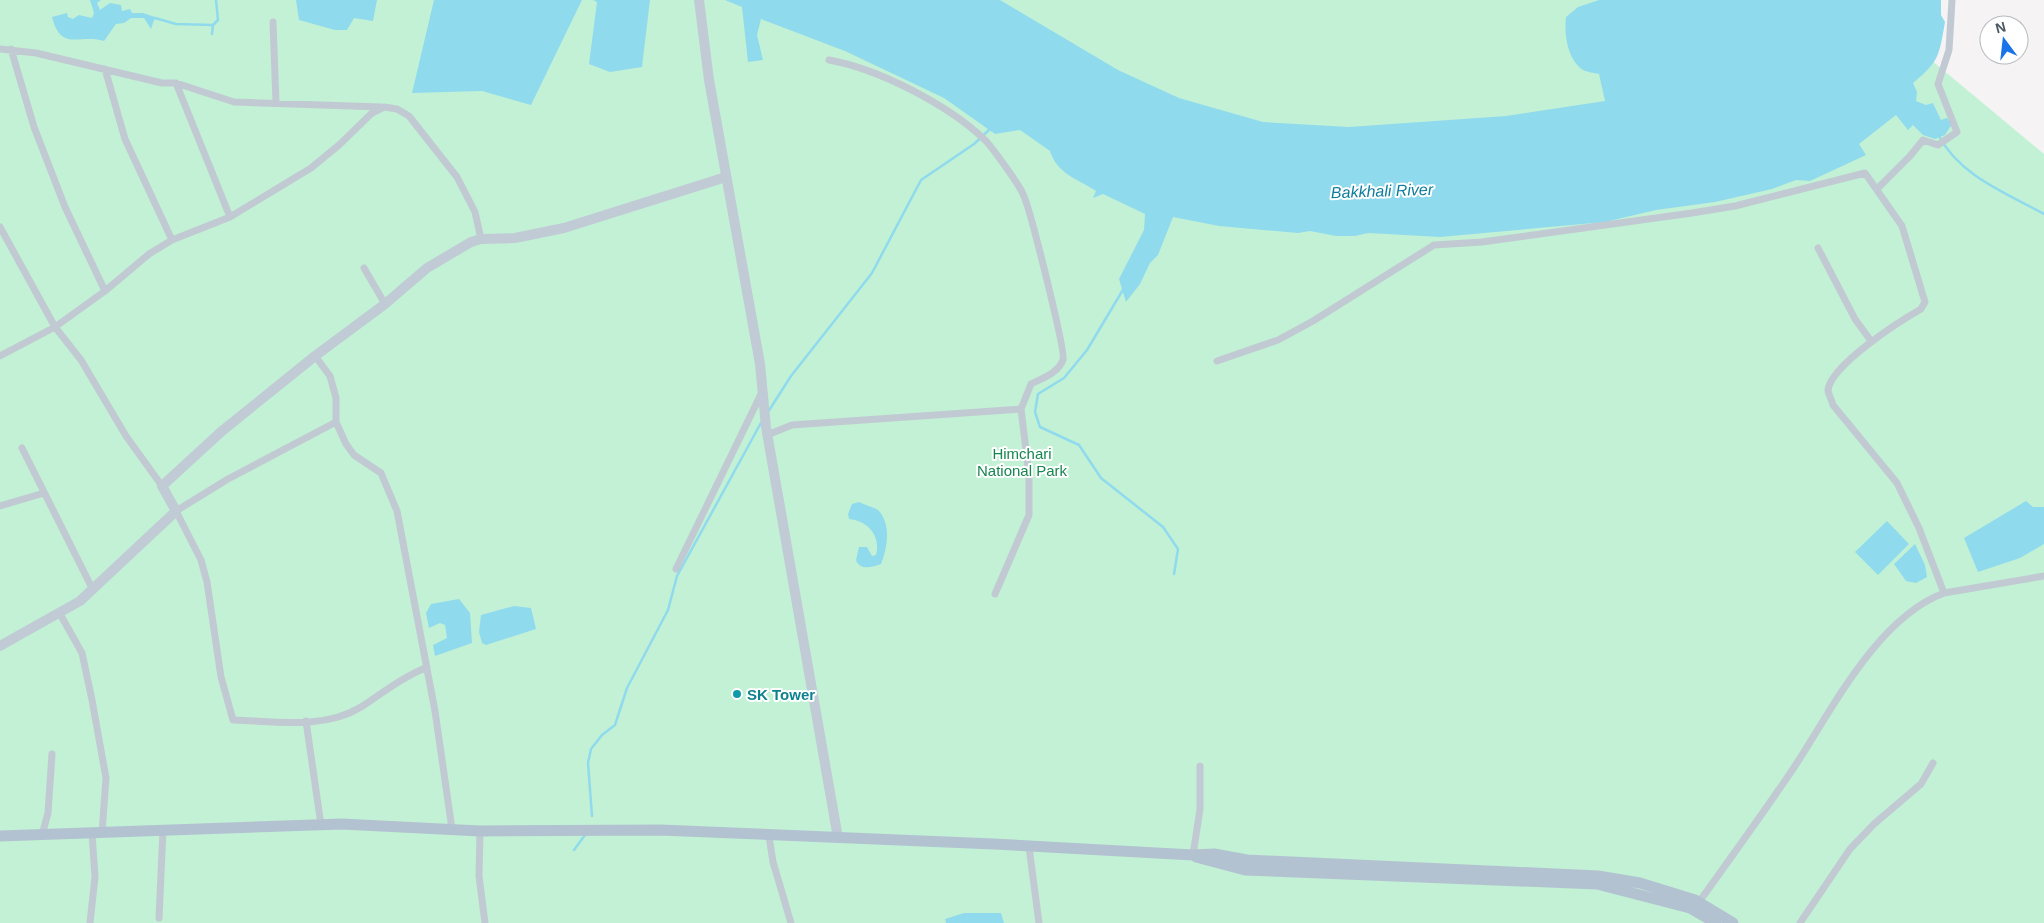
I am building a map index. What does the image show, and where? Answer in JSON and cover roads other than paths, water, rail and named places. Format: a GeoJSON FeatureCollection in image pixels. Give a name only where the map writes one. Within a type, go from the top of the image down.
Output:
{"type":"FeatureCollection","features":[{"type":"Feature","properties":{"kind":"main road"},"geometry":{"type":"LineString","coordinates":[[0,836],[320,825],[480,831],[660,830],[1192,855],[1214,854],[1247,860],[1598,876],[1640,883],[1699,902],[1733,923]]}},
{"type":"Feature","properties":{"kind":"main road"},"geometry":{"type":"LineString","coordinates":[[1192,855],[1210,862],[1245,870],[1597,884],[1690,908],[1716,923]]}},
{"type":"Feature","properties":{"kind":"street"},"geometry":{"type":"LineString","coordinates":[[699,0],[709,80],[760,364],[767,431],[838,838]]}},
{"type":"Feature","properties":{"kind":"street"},"geometry":{"type":"LineString","coordinates":[[1877,189],[1923,140],[1938,145],[1957,132],[1938,84],[1949,50],[1952,0]]}},
{"type":"Feature","properties":{"kind":"street"},"geometry":{"type":"LineString","coordinates":[[273,22],[276,102]]}},
{"type":"Feature","properties":{"kind":"street"},"geometry":{"type":"LineString","coordinates":[[0,49],[11,49],[162,83],[176,84],[234,102],[276,102],[397,109],[409,116],[456,177],[474,212],[481,239]]}},
{"type":"Feature","properties":{"kind":"street"},"geometry":{"type":"LineString","coordinates":[[11,49],[34,127],[62,199],[105,291]]}},
{"type":"Feature","properties":{"kind":"street"},"geometry":{"type":"LineString","coordinates":[[829,60],[849,64],[872,72],[939,105],[986,142],[1023,193],[1056,319],[1064,358],[1057,370],[1031,384],[1021,409],[1030,475],[1029,515],[995,594]]}},
{"type":"Feature","properties":{"kind":"street"},"geometry":{"type":"LineString","coordinates":[[105,69],[125,139],[172,240]]}},
{"type":"Feature","properties":{"kind":"street"},"geometry":{"type":"LineString","coordinates":[[176,84],[230,217]]}},
{"type":"Feature","properties":{"kind":"street"},"geometry":{"type":"LineString","coordinates":[[0,356],[55,326],[105,291],[149,254],[172,240],[230,217],[311,168],[339,145],[372,113],[384,107]]}},
{"type":"Feature","properties":{"kind":"street"},"geometry":{"type":"LineString","coordinates":[[1217,361],[1278,340],[1434,244],[1482,242],[1692,213],[1744,203],[1862,172],[1868,175],[1902,226],[1925,302],[1921,308],[1871,341],[1832,380],[1828,391],[1833,404],[1897,483],[1919,528],[1944,593]]}},
{"type":"Feature","properties":{"kind":"street"},"geometry":{"type":"LineString","coordinates":[[162,486],[222,431],[315,356],[385,304],[427,268],[471,242],[481,239],[515,238],[564,228],[726,177]]}},
{"type":"Feature","properties":{"kind":"street"},"geometry":{"type":"LineString","coordinates":[[0,227],[55,326],[81,360],[126,436],[162,486],[201,560],[221,677],[233,720],[325,721],[360,708],[397,681],[426,667]]}},
{"type":"Feature","properties":{"kind":"street"},"geometry":{"type":"LineString","coordinates":[[1818,248],[1855,319],[1871,341]]}},
{"type":"Feature","properties":{"kind":"street"},"geometry":{"type":"LineString","coordinates":[[364,268],[385,304]]}},
{"type":"Feature","properties":{"kind":"street"},"geometry":{"type":"LineString","coordinates":[[315,356],[330,376],[336,398],[336,422],[346,444],[354,455],[382,474],[403,538],[435,711],[452,829]]}},
{"type":"Feature","properties":{"kind":"street"},"geometry":{"type":"LineString","coordinates":[[676,569],[763,392]]}},
{"type":"Feature","properties":{"kind":"street"},"geometry":{"type":"LineString","coordinates":[[767,431],[792,425],[1021,409]]}},
{"type":"Feature","properties":{"kind":"street"},"geometry":{"type":"LineString","coordinates":[[0,646],[60,614],[93,590],[176,511],[228,479],[336,422]]}},
{"type":"Feature","properties":{"kind":"street"},"geometry":{"type":"LineString","coordinates":[[22,448],[93,590]]}},
{"type":"Feature","properties":{"kind":"street"},"geometry":{"type":"LineString","coordinates":[[0,506],[44,492]]}},
{"type":"Feature","properties":{"kind":"street"},"geometry":{"type":"LineString","coordinates":[[1699,902],[1772,800],[1852,676],[1879,642],[1910,612],[1928,599],[1944,593],[2044,576]]}},
{"type":"Feature","properties":{"kind":"street"},"geometry":{"type":"LineString","coordinates":[[60,614],[82,653],[106,778],[97,833],[90,923]]}},
{"type":"Feature","properties":{"kind":"street"},"geometry":{"type":"LineString","coordinates":[[306,721],[320,825]]}},
{"type":"Feature","properties":{"kind":"street"},"geometry":{"type":"LineString","coordinates":[[42,835],[48,813],[52,754]]}},
{"type":"Feature","properties":{"kind":"street"},"geometry":{"type":"LineString","coordinates":[[1800,923],[1850,849],[1874,824],[1921,784],[1933,763]]}},
{"type":"Feature","properties":{"kind":"street"},"geometry":{"type":"LineString","coordinates":[[1192,855],[1200,809],[1200,766]]}},
{"type":"Feature","properties":{"kind":"street"},"geometry":{"type":"LineString","coordinates":[[159,918],[163,830]]}},
{"type":"Feature","properties":{"kind":"street"},"geometry":{"type":"LineString","coordinates":[[480,831],[479,876],[485,923]]}},
{"type":"Feature","properties":{"kind":"street"},"geometry":{"type":"LineString","coordinates":[[769,836],[773,862],[791,923]]}},
{"type":"Feature","properties":{"kind":"street"},"geometry":{"type":"LineString","coordinates":[[1029,847],[1039,923]]}},
{"type":"Feature","properties":{"kind":"water"},"geometry":{"type":"Polygon","coordinates":[[[90,0],[101,0],[97,3],[100,10],[110,3],[121,5],[122,11],[130,9],[132,13],[143,13],[158,18],[154,20],[151,29],[144,18],[131,18],[124,23],[116,24],[104,41],[96,39],[73,40],[61,35],[52,17],[67,13],[68,17],[73,19],[79,15],[92,18],[94,13],[90,0]]]}},
{"type":"Feature","properties":{"kind":"water"},"geometry":{"type":"Polygon","coordinates":[[[296,0],[377,0],[373,21],[354,18],[347,30],[335,30],[299,20],[296,0]]]}},
{"type":"Feature","properties":{"kind":"water"},"geometry":{"type":"Polygon","coordinates":[[[434,0],[582,0],[531,105],[482,91],[412,93],[434,0]]]}},
{"type":"Feature","properties":{"kind":"water"},"geometry":{"type":"Polygon","coordinates":[[[593,0],[650,0],[642,67],[610,72],[589,64],[597,2],[593,0]]]}},
{"type":"Feature","properties":{"kind":"water","name":"Bakkhali River"},"geometry":{"type":"Polygon","coordinates":[[[725,0],[1000,0],[1118,70],[1179,98],[1263,122],[1349,127],[1506,116],[1605,101],[1599,74],[1583,70],[1573,59],[1568,46],[1566,31],[1566,17],[1578,7],[1599,0],[1941,0],[1941,15],[1945,22],[1937,57],[1929,69],[1913,83],[1917,92],[1916,101],[1926,105],[1933,103],[1941,120],[1947,118],[1952,124],[1945,135],[1935,139],[1923,135],[1913,125],[1908,130],[1896,115],[1859,144],[1866,155],[1810,181],[1796,180],[1772,189],[1715,202],[1656,210],[1605,222],[1440,237],[1368,233],[1355,236],[1336,236],[1310,231],[1298,233],[1219,226],[1173,217],[1158,255],[1150,263],[1140,284],[1126,302],[1119,279],[1144,230],[1145,214],[1103,194],[1093,198],[1096,191],[1063,171],[1053,159],[1050,151],[1020,130],[995,134],[944,98],[845,51],[761,19],[757,35],[763,60],[748,62],[742,7],[725,0]]]}},
{"type":"Feature","properties":{"kind":"water"},"geometry":{"type":"Polygon","coordinates":[[[2026,501],[2033,507],[2044,507],[2044,544],[2020,558],[1978,572],[1964,538],[2026,501]]]}},
{"type":"Feature","properties":{"kind":"water"},"geometry":{"type":"Polygon","coordinates":[[[859,502],[878,510],[887,529],[885,551],[881,564],[870,567],[860,566],[856,560],[859,547],[867,547],[872,556],[876,555],[877,542],[875,536],[862,523],[849,519],[848,514],[852,504],[859,502]]]}},
{"type":"Feature","properties":{"kind":"water"},"geometry":{"type":"Polygon","coordinates":[[[1887,521],[1909,544],[1878,575],[1855,552],[1887,521]]]}},
{"type":"Feature","properties":{"kind":"water"},"geometry":{"type":"Polygon","coordinates":[[[1915,544],[1925,565],[1927,577],[1916,583],[1906,581],[1894,564],[1915,544]]]}},
{"type":"Feature","properties":{"kind":"water"},"geometry":{"type":"Polygon","coordinates":[[[459,599],[470,613],[472,643],[435,656],[433,645],[447,638],[445,625],[440,623],[429,628],[426,613],[431,604],[459,599]]]}},
{"type":"Feature","properties":{"kind":"water"},"geometry":{"type":"Polygon","coordinates":[[[514,606],[531,608],[536,629],[486,645],[482,643],[479,632],[481,615],[514,606]]]}},
{"type":"Feature","properties":{"kind":"water"},"geometry":{"type":"Polygon","coordinates":[[[964,913],[1001,913],[1004,923],[946,923],[945,919],[964,913]]]}},
{"type":"Feature","properties":{"kind":"waterway"},"geometry":{"type":"LineString","coordinates":[[155,18],[176,24],[213,25],[218,20],[216,0]]}},
{"type":"Feature","properties":{"kind":"waterway"},"geometry":{"type":"LineString","coordinates":[[212,34],[213,25]]}},
{"type":"Feature","properties":{"kind":"waterway"},"geometry":{"type":"LineString","coordinates":[[768,412],[791,376],[872,273],[921,180],[974,144],[991,128]]}},
{"type":"Feature","properties":{"kind":"waterway"},"geometry":{"type":"LineString","coordinates":[[1939,136],[1948,150],[1971,173],[2044,214]]}},
{"type":"Feature","properties":{"kind":"waterway"},"geometry":{"type":"LineString","coordinates":[[1124,288],[1087,350],[1064,378],[1038,394],[1035,412],[1040,427],[1079,445],[1101,478],[1163,527],[1178,549],[1174,574]]}},
{"type":"Feature","properties":{"kind":"waterway"},"geometry":{"type":"LineString","coordinates":[[592,816],[588,763],[591,749],[602,735],[615,725],[627,688],[668,610],[677,576],[762,421]]}},
{"type":"Feature","properties":{"kind":"waterway"},"geometry":{"type":"LineString","coordinates":[[574,850],[585,835]]}},
{"type":"Feature","properties":{"kind":"place","name":"SK Tower"},"geometry":{"type":"Point","coordinates":[737,694]}},
{"type":"Feature","properties":{"kind":"park label","name":"Himchari National Park"},"geometry":{"type":"Point","coordinates":[1022,462]}}]}
